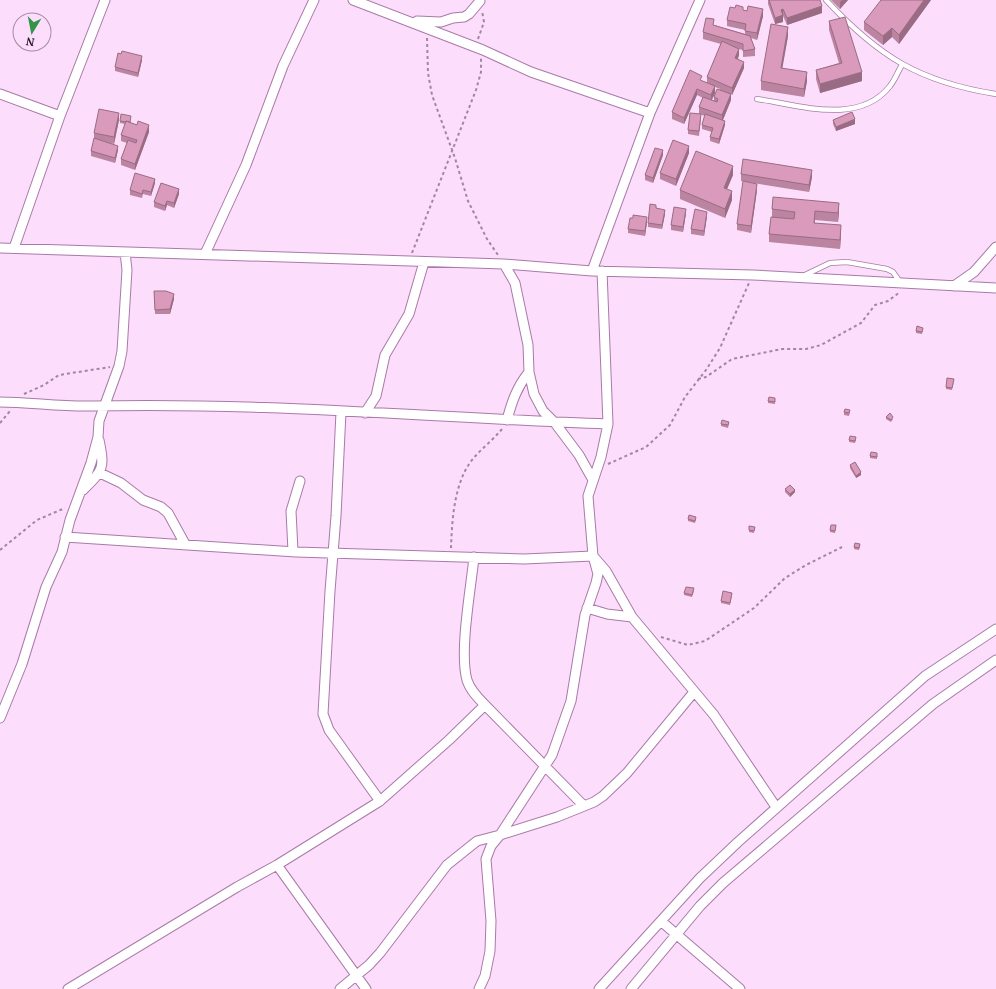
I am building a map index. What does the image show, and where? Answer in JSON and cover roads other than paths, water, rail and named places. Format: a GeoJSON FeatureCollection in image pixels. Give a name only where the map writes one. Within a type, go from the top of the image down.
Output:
{"type":"FeatureCollection","features":[{"type":"Feature","properties":{"kind":"street"},"geometry":{"type":"LineString","coordinates":[[14,248],[60,116],[104,0]]}},
{"type":"Feature","properties":{"kind":"street"},"geometry":{"type":"LineString","coordinates":[[205,254],[246,165],[283,66],[314,0]]}},
{"type":"Feature","properties":{"kind":"street"},"geometry":{"type":"LineString","coordinates":[[353,0],[479,49],[531,72],[650,113]]}},
{"type":"Feature","properties":{"kind":"street"},"geometry":{"type":"LineString","coordinates":[[592,271],[650,113],[700,0]]}},
{"type":"Feature","properties":{"kind":"street"},"geometry":{"type":"LineString","coordinates":[[408,21],[441,22],[464,16],[469,14],[480,1]]}},
{"type":"Feature","properties":{"kind":"street"},"geometry":{"type":"LineString","coordinates":[[0,94],[60,116]]}},
{"type":"Feature","properties":{"kind":"street"},"geometry":{"type":"LineString","coordinates":[[954,286],[974,272],[996,246]]}},
{"type":"Feature","properties":{"kind":"street"},"geometry":{"type":"LineString","coordinates":[[0,248],[504,264],[592,271],[602,270],[753,275],[996,288]]}},
{"type":"Feature","properties":{"kind":"street"},"geometry":{"type":"LineString","coordinates":[[0,718],[22,664],[37,610],[59,559],[76,504],[82,491],[98,437],[100,421],[119,366],[122,352],[126,284],[125,252]]}},
{"type":"Feature","properties":{"kind":"street"},"geometry":{"type":"LineString","coordinates":[[365,413],[376,396],[385,355],[409,314],[424,262]]}},
{"type":"Feature","properties":{"kind":"street"},"geometry":{"type":"LineString","coordinates":[[504,264],[515,283],[528,345],[529,372],[536,398],[543,411],[555,423],[579,455],[593,480]]}},
{"type":"Feature","properties":{"kind":"street"},"geometry":{"type":"LineString","coordinates":[[479,989],[485,976],[491,943],[491,921],[486,859],[491,846],[552,755],[571,701],[587,608],[598,574],[593,556],[588,502],[589,490],[601,457],[608,424],[602,270]]}},
{"type":"Feature","properties":{"kind":"street"},"geometry":{"type":"LineString","coordinates":[[507,420],[514,395],[529,372]]}},
{"type":"Feature","properties":{"kind":"street"},"geometry":{"type":"LineString","coordinates":[[0,402],[205,406],[555,423],[608,424]]}},
{"type":"Feature","properties":{"kind":"street"},"geometry":{"type":"LineString","coordinates":[[341,412],[334,552],[330,591],[323,714],[328,730],[380,801]]}},
{"type":"Feature","properties":{"kind":"street"},"geometry":{"type":"LineString","coordinates":[[82,491],[100,473],[102,464],[98,437]]}},
{"type":"Feature","properties":{"kind":"street"},"geometry":{"type":"LineString","coordinates":[[100,473],[121,483],[143,500],[168,513],[185,544]]}},
{"type":"Feature","properties":{"kind":"street"},"geometry":{"type":"LineString","coordinates":[[293,551],[291,511],[300,481]]}},
{"type":"Feature","properties":{"kind":"street"},"geometry":{"type":"LineString","coordinates":[[65,537],[293,551],[524,559],[593,556]]}},
{"type":"Feature","properties":{"kind":"street"},"geometry":{"type":"LineString","coordinates":[[593,556],[606,571],[632,617],[648,634],[714,715],[776,807]]}},
{"type":"Feature","properties":{"kind":"street"},"geometry":{"type":"LineString","coordinates":[[474,557],[466,637],[465,667],[470,687],[484,705],[584,806]]}},
{"type":"Feature","properties":{"kind":"street"},"geometry":{"type":"LineString","coordinates":[[587,608],[606,614],[632,617]]}},
{"type":"Feature","properties":{"kind":"street"},"geometry":{"type":"LineString","coordinates":[[598,989],[662,922],[700,878],[776,807],[925,676],[996,629]]}},
{"type":"Feature","properties":{"kind":"street"},"geometry":{"type":"LineString","coordinates":[[631,989],[700,906],[723,883],[933,704],[996,660]]}},
{"type":"Feature","properties":{"kind":"street"},"geometry":{"type":"LineString","coordinates":[[340,989],[380,953],[447,865],[477,841],[584,806],[603,796],[627,773],[694,692]]}},
{"type":"Feature","properties":{"kind":"street"},"geometry":{"type":"LineString","coordinates":[[68,989],[237,887],[278,865],[380,801],[444,745],[484,705]]}},
{"type":"Feature","properties":{"kind":"street"},"geometry":{"type":"LineString","coordinates":[[278,865],[355,976],[366,989]]}},
{"type":"Feature","properties":{"kind":"street"},"geometry":{"type":"LineString","coordinates":[[662,922],[740,989]]}},
{"type":"Feature","properties":{"kind":"lane"},"geometry":{"type":"LineString","coordinates":[[826,0],[869,42],[902,65],[968,90],[996,94]]}},
{"type":"Feature","properties":{"kind":"lane"},"geometry":{"type":"LineString","coordinates":[[757,99],[835,111],[866,106],[891,86],[902,65]]}},
{"type":"Feature","properties":{"kind":"lane"},"geometry":{"type":"LineString","coordinates":[[800,277],[830,263],[847,262],[887,269],[893,272],[903,282]]}}]}
